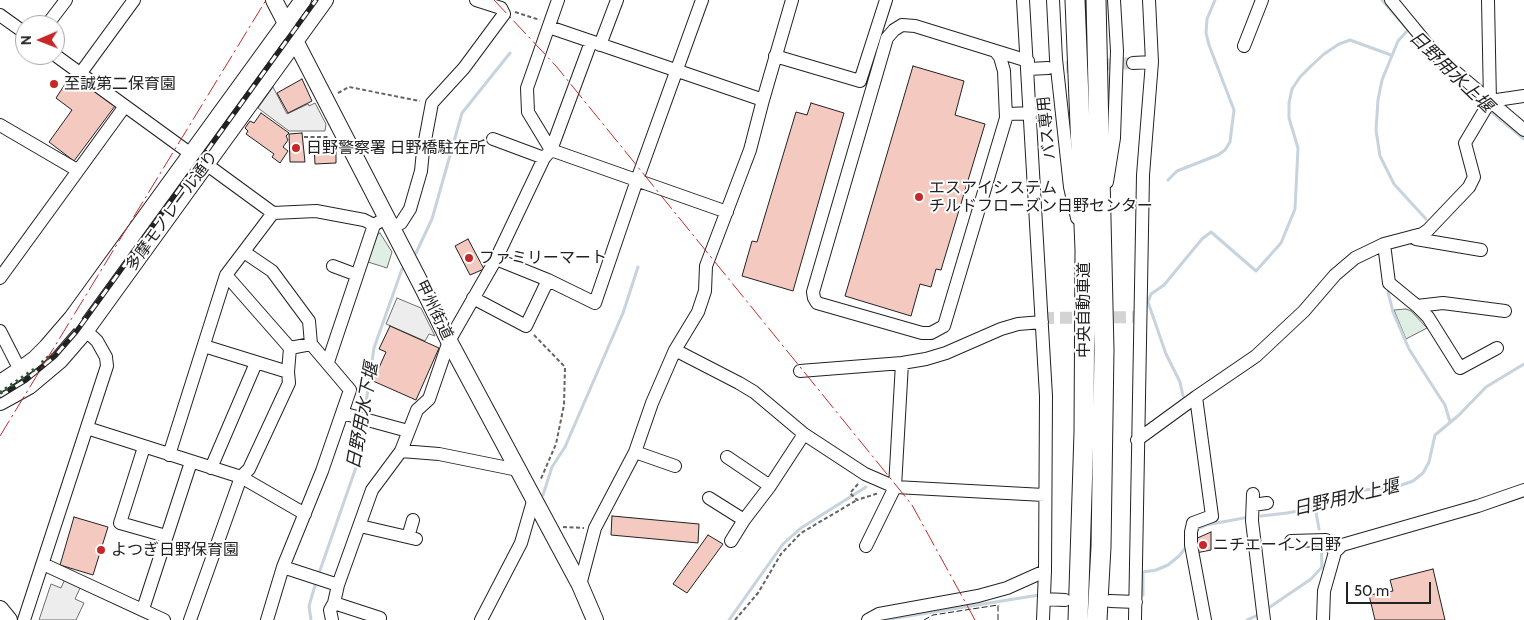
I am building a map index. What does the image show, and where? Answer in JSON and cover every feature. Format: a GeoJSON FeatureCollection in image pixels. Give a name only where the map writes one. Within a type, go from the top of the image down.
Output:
{"type":"FeatureCollection","features":[{"type":"Feature","properties":{"kind":"highway","name":"中央自動車道"},"geometry":{"type":"LineString","coordinates":[[1075,0],[1085,250],[1084,432],[1078,620]]}},
{"type":"Feature","properties":{"kind":"highway","name":"中央自動車道"},"geometry":{"type":"LineString","coordinates":[[1096,0],[1104,359],[1101,547],[1097,620]]}},
{"type":"Feature","properties":{"kind":"main road","name":"甲州街道"},"geometry":{"type":"LineString","coordinates":[[274,0],[384,223],[580,585],[589,616]]}},
{"type":"Feature","properties":{"kind":"main road","name":"多摩モノレール通り"},"geometry":{"type":"LineString","coordinates":[[0,383],[20,370],[47,347],[72,318],[303,0]]}},
{"type":"Feature","properties":{"kind":"main road","name":"多摩モノレール通り"},"geometry":{"type":"LineString","coordinates":[[0,402],[30,386],[60,360],[86,330],[324,0]]}},
{"type":"Feature","properties":{"kind":"main road"},"geometry":{"type":"LineString","coordinates":[[0,609],[9,620]]}},
{"type":"Feature","properties":{"kind":"street"},"geometry":{"type":"LineString","coordinates":[[55,15],[66,0]]}},
{"type":"Feature","properties":{"kind":"street"},"geometry":{"type":"LineString","coordinates":[[80,74],[134,0]]}},
{"type":"Feature","properties":{"kind":"street"},"geometry":{"type":"LineString","coordinates":[[206,164],[273,213],[316,211],[384,223],[401,223],[410,209],[421,171],[432,103],[464,68],[504,14],[501,8],[476,0]]}},
{"type":"Feature","properties":{"kind":"street"},"geometry":{"type":"LineString","coordinates":[[548,154],[528,112],[527,88],[558,0]]}},
{"type":"Feature","properties":{"kind":"street"},"geometry":{"type":"LineString","coordinates":[[332,620],[330,610],[372,490],[402,451],[417,410],[429,399],[449,341],[496,259],[548,154],[617,0]]}},
{"type":"Feature","properties":{"kind":"street"},"geometry":{"type":"LineString","coordinates":[[496,259],[548,280],[595,303],[702,0]]}},
{"type":"Feature","properties":{"kind":"street"},"geometry":{"type":"LineString","coordinates":[[580,585],[595,528],[635,452],[652,402],[675,350],[698,312],[705,291],[706,266],[750,150],[792,0]]}},
{"type":"Feature","properties":{"kind":"street"},"geometry":{"type":"LineString","coordinates":[[775,56],[860,80],[886,0]]}},
{"type":"Feature","properties":{"kind":"street"},"geometry":{"type":"LineString","coordinates":[[1024,0],[1046,396],[1045,570],[1042,620]]}},
{"type":"Feature","properties":{"kind":"street","name":"バス専用"},"geometry":{"type":"LineString","coordinates":[[1053,0],[1056,59],[1070,187],[1085,250]]}},
{"type":"Feature","properties":{"kind":"street"},"geometry":{"type":"LineString","coordinates":[[1102,207],[1114,138],[1117,51],[1114,0]]}},
{"type":"Feature","properties":{"kind":"street"},"geometry":{"type":"LineString","coordinates":[[1135,620],[1143,175],[1152,62],[1149,0]]}},
{"type":"Feature","properties":{"kind":"street"},"geometry":{"type":"LineString","coordinates":[[1244,46],[1262,0]]}},
{"type":"Feature","properties":{"kind":"street"},"geometry":{"type":"LineString","coordinates":[[1391,0],[1437,56],[1488,105],[1524,130]]}},
{"type":"Feature","properties":{"kind":"street"},"geometry":{"type":"LineString","coordinates":[[1138,440],[1196,396],[1256,356],[1304,311],[1336,275],[1355,258],[1384,244],[1428,230],[1469,187],[1474,178],[1465,143],[1488,105],[1488,0]]}},
{"type":"Feature","properties":{"kind":"street"},"geometry":{"type":"LineString","coordinates":[[0,15],[15,26]]}},
{"type":"Feature","properties":{"kind":"street"},"geometry":{"type":"LineString","coordinates":[[549,25],[596,44],[763,100]]}},
{"type":"Feature","properties":{"kind":"street"},"geometry":{"type":"LineString","coordinates":[[996,52],[1000,57],[1004,71],[1006,118],[944,326],[931,333],[922,333],[817,302],[813,292],[887,38],[894,30],[902,25],[915,26],[996,52],[1028,65],[1048,68]]}},
{"type":"Feature","properties":{"kind":"street"},"geometry":{"type":"LineString","coordinates":[[1133,63],[1152,62]]}},
{"type":"Feature","properties":{"kind":"street"},"geometry":{"type":"LineString","coordinates":[[65,63],[191,154]]}},
{"type":"Feature","properties":{"kind":"street"},"geometry":{"type":"LineString","coordinates":[[1488,105],[1524,96]]}},
{"type":"Feature","properties":{"kind":"street"},"geometry":{"type":"LineString","coordinates":[[2,270],[125,106]]}},
{"type":"Feature","properties":{"kind":"street"},"geometry":{"type":"LineString","coordinates":[[1006,118],[1009,114],[1031,113]]}},
{"type":"Feature","properties":{"kind":"street"},"geometry":{"type":"LineString","coordinates":[[0,125],[78,170]]}},
{"type":"Feature","properties":{"kind":"street"},"geometry":{"type":"LineString","coordinates":[[493,139],[637,180],[727,212]]}},
{"type":"Feature","properties":{"kind":"street"},"geometry":{"type":"LineString","coordinates":[[169,455],[226,275],[273,213]]}},
{"type":"Feature","properties":{"kind":"street"},"geometry":{"type":"LineString","coordinates":[[328,362],[357,275],[384,223]]}},
{"type":"Feature","properties":{"kind":"street"},"geometry":{"type":"LineString","coordinates":[[1414,236],[1416,239],[1481,250]]}},
{"type":"Feature","properties":{"kind":"street"},"geometry":{"type":"LineString","coordinates":[[1384,244],[1389,283],[1428,317],[1460,368],[1497,348]]}},
{"type":"Feature","properties":{"kind":"street"},"geometry":{"type":"LineString","coordinates":[[244,252],[272,271],[309,321],[311,344],[350,390],[283,567],[267,620]]}},
{"type":"Feature","properties":{"kind":"street"},"geometry":{"type":"LineString","coordinates":[[333,266],[357,275]]}},
{"type":"Feature","properties":{"kind":"street"},"geometry":{"type":"LineString","coordinates":[[190,620],[241,477],[249,470],[289,383],[290,348],[226,275]]}},
{"type":"Feature","properties":{"kind":"street"},"geometry":{"type":"LineString","coordinates":[[473,298],[526,326],[548,280]]}},
{"type":"Feature","properties":{"kind":"street"},"geometry":{"type":"LineString","coordinates":[[1417,306],[1443,303],[1505,311]]}},
{"type":"Feature","properties":{"kind":"street"},"geometry":{"type":"LineString","coordinates":[[24,620],[107,366],[106,357],[102,349],[86,330],[72,318]]}},
{"type":"Feature","properties":{"kind":"street"},"geometry":{"type":"LineString","coordinates":[[800,371],[902,363],[926,359],[946,353],[1009,327],[1042,322]]}},
{"type":"Feature","properties":{"kind":"street"},"geometry":{"type":"LineString","coordinates":[[0,331],[20,370]]}},
{"type":"Feature","properties":{"kind":"street"},"geometry":{"type":"LineString","coordinates":[[290,348],[311,344]]}},
{"type":"Feature","properties":{"kind":"street"},"geometry":{"type":"LineString","coordinates":[[204,346],[288,372]]}},
{"type":"Feature","properties":{"kind":"street"},"geometry":{"type":"LineString","coordinates":[[675,350],[754,392],[804,434],[865,474],[896,487],[1044,495]]}},
{"type":"Feature","properties":{"kind":"street"},"geometry":{"type":"LineString","coordinates":[[211,468],[256,363]]}},
{"type":"Feature","properties":{"kind":"street"},"geometry":{"type":"LineString","coordinates":[[866,546],[896,487],[902,363]]}},
{"type":"Feature","properties":{"kind":"street"},"geometry":{"type":"LineString","coordinates":[[1196,396],[1212,516],[1193,523],[1191,532],[1191,545],[1205,620]]}},
{"type":"Feature","properties":{"kind":"street"},"geometry":{"type":"LineString","coordinates":[[342,413],[408,431]]}},
{"type":"Feature","properties":{"kind":"street"},"geometry":{"type":"LineString","coordinates":[[87,428],[241,477],[304,514]]}},
{"type":"Feature","properties":{"kind":"street"},"geometry":{"type":"LineString","coordinates":[[731,542],[744,520],[770,486],[804,434]]}},
{"type":"Feature","properties":{"kind":"street"},"geometry":{"type":"LineString","coordinates":[[144,447],[120,523],[166,536]]}},
{"type":"Feature","properties":{"kind":"street"},"geometry":{"type":"LineString","coordinates":[[402,451],[439,454],[518,470]]}},
{"type":"Feature","properties":{"kind":"street"},"geometry":{"type":"LineString","coordinates":[[635,452],[675,466]]}},
{"type":"Feature","properties":{"kind":"street"},"geometry":{"type":"LineString","coordinates":[[727,457],[770,486]]}},
{"type":"Feature","properties":{"kind":"street"},"geometry":{"type":"LineString","coordinates":[[143,609],[191,462]]}},
{"type":"Feature","properties":{"kind":"street"},"geometry":{"type":"LineString","coordinates":[[1323,620],[1324,591],[1335,552],[1342,545],[1478,506],[1524,490]]}},
{"type":"Feature","properties":{"kind":"street"},"geometry":{"type":"LineString","coordinates":[[482,620],[521,543],[534,498]]}},
{"type":"Feature","properties":{"kind":"street"},"geometry":{"type":"LineString","coordinates":[[709,498],[744,520]]}},
{"type":"Feature","properties":{"kind":"street"},"geometry":{"type":"LineString","coordinates":[[1264,620],[1252,521],[1253,499],[1267,503]]}},
{"type":"Feature","properties":{"kind":"street"},"geometry":{"type":"LineString","coordinates":[[360,526],[412,538],[413,520]]}},
{"type":"Feature","properties":{"kind":"street"},"geometry":{"type":"LineString","coordinates":[[1291,542],[1326,540],[1335,552]]}},
{"type":"Feature","properties":{"kind":"street"},"geometry":{"type":"LineString","coordinates":[[43,564],[164,620]]}},
{"type":"Feature","properties":{"kind":"street"},"geometry":{"type":"LineString","coordinates":[[283,567],[338,585]]}},
{"type":"Feature","properties":{"kind":"street"},"geometry":{"type":"LineString","coordinates":[[868,620],[879,614],[978,596],[1007,588],[1045,570]]}},
{"type":"Feature","properties":{"kind":"street"},"geometry":{"type":"LineString","coordinates":[[1044,599],[1065,600]]}},
{"type":"Feature","properties":{"kind":"street"},"geometry":{"type":"LineString","coordinates":[[1110,601],[1136,602]]}},
{"type":"Feature","properties":{"kind":"street"},"geometry":{"type":"LineString","coordinates":[[334,602],[380,618]]}},
{"type":"Feature","properties":{"kind":"path"},"geometry":{"type":"LineString","coordinates":[[501,8],[549,25]]}},
{"type":"Feature","properties":{"kind":"path"},"geometry":{"type":"LineString","coordinates":[[335,95],[349,87],[432,103]]}},
{"type":"Feature","properties":{"kind":"path"},"geometry":{"type":"LineString","coordinates":[[304,137],[334,136]]}},
{"type":"Feature","properties":{"kind":"path"},"geometry":{"type":"LineString","coordinates":[[526,326],[565,367],[564,405],[556,444],[534,498]]}},
{"type":"Feature","properties":{"kind":"path"},"geometry":{"type":"LineString","coordinates":[[734,620],[758,594],[781,554],[801,533],[856,499],[896,487]]}},
{"type":"Feature","properties":{"kind":"path"},"geometry":{"type":"LineString","coordinates":[[852,495],[856,499]]}},
{"type":"Feature","properties":{"kind":"path"},"geometry":{"type":"LineString","coordinates":[[549,527],[595,528]]}},
{"type":"Feature","properties":{"kind":"green space"},"geometry":{"type":"Polygon","coordinates":[[[380,233],[392,252],[387,268],[368,262],[377,235],[380,233]]]}},
{"type":"Feature","properties":{"kind":"green space"},"geometry":{"type":"Polygon","coordinates":[[[1406,309],[1411,311],[1427,328],[1406,339],[1394,310],[1406,309]]]}},
{"type":"Feature","properties":{"kind":"shaded area"},"geometry":{"type":"Polygon","coordinates":[[[273,87],[287,114],[308,104],[309,106],[315,103],[326,124],[325,131],[289,131],[258,108],[273,87]]]}},
{"type":"Feature","properties":{"kind":"shaded area"},"geometry":{"type":"Polygon","coordinates":[[[397,298],[421,308],[435,336],[429,334],[425,341],[386,324],[397,298]]]}},
{"type":"Feature","properties":{"kind":"shaded area"},"geometry":{"type":"Polygon","coordinates":[[[65,579],[81,586],[75,599],[84,603],[76,620],[39,620],[51,584],[61,588],[65,579]]]}},
{"type":"Feature","properties":{"kind":"building","name":"エスアイシステム チルドフローズン日野センター"},"geometry":{"type":"Polygon","coordinates":[[[913,66],[964,81],[955,115],[985,124],[941,270],[936,269],[931,287],[920,284],[911,316],[845,296],[913,66]]]}},
{"type":"Feature","properties":{"kind":"building"},"geometry":{"type":"Polygon","coordinates":[[[71,75],[115,106],[74,161],[49,142],[72,110],[56,98],[71,75]]]}},
{"type":"Feature","properties":{"kind":"building"},"geometry":{"type":"Polygon","coordinates":[[[302,79],[312,101],[288,113],[277,93],[302,79]]]}},
{"type":"Feature","properties":{"kind":"building"},"geometry":{"type":"Polygon","coordinates":[[[811,103],[844,113],[793,291],[742,276],[752,241],[757,242],[796,112],[807,115],[811,103]]]}},
{"type":"Feature","properties":{"kind":"building"},"geometry":{"type":"Polygon","coordinates":[[[261,113],[289,133],[286,136],[288,140],[283,147],[288,151],[280,163],[272,157],[274,154],[246,134],[248,131],[245,128],[250,121],[254,123],[261,113]]]}},
{"type":"Feature","properties":{"kind":"building"},"geometry":{"type":"Polygon","coordinates":[[[302,133],[305,162],[290,162],[289,134],[302,133]]]}},
{"type":"Feature","properties":{"kind":"building"},"geometry":{"type":"Polygon","coordinates":[[[314,146],[336,146],[336,163],[315,164],[314,146]]]}},
{"type":"Feature","properties":{"kind":"building"},"geometry":{"type":"Polygon","coordinates":[[[468,239],[484,269],[470,275],[455,246],[468,239]]]}},
{"type":"Feature","properties":{"kind":"building"},"geometry":{"type":"Polygon","coordinates":[[[390,326],[439,348],[416,400],[373,381],[386,352],[379,349],[390,326]]]}},
{"type":"Feature","properties":{"kind":"building"},"geometry":{"type":"Polygon","coordinates":[[[612,516],[699,524],[698,543],[611,535],[612,516]]]}},
{"type":"Feature","properties":{"kind":"building"},"geometry":{"type":"Polygon","coordinates":[[[74,517],[108,527],[93,575],[60,565],[74,517]]]}},
{"type":"Feature","properties":{"kind":"building","name":"ニチエーイン日野"},"geometry":{"type":"Polygon","coordinates":[[[1211,532],[1211,550],[1196,553],[1193,540],[1211,532]]]}},
{"type":"Feature","properties":{"kind":"building"},"geometry":{"type":"Polygon","coordinates":[[[708,535],[723,544],[687,593],[673,584],[708,535]]]}},
{"type":"Feature","properties":{"kind":"building"},"geometry":{"type":"Polygon","coordinates":[[[1433,569],[1445,620],[1375,620],[1369,595],[1393,591],[1390,580],[1433,569]]]}},
{"type":"Feature","properties":{"kind":"waterway"},"geometry":{"type":"LineString","coordinates":[[1168,180],[1177,171],[1218,155],[1225,150],[1230,142],[1234,110],[1206,33],[1207,19],[1215,0]]}},
{"type":"Feature","properties":{"kind":"waterway","name":"日野用水上堰"},"geometry":{"type":"LineString","coordinates":[[1382,0],[1409,31]]}},
{"type":"Feature","properties":{"kind":"waterway"},"geometry":{"type":"LineString","coordinates":[[1408,30],[1398,41],[1382,80],[1378,100],[1376,130],[1380,156],[1394,184],[1426,219]]}},
{"type":"Feature","properties":{"kind":"waterway"},"geometry":{"type":"LineString","coordinates":[[1183,396],[1180,382],[1166,354],[1148,302],[1151,294],[1164,285],[1202,239],[1211,232],[1256,271],[1281,243],[1295,209],[1298,148],[1289,118],[1289,103],[1292,89],[1300,77],[1324,54],[1339,44],[1350,40],[1391,55]]}},
{"type":"Feature","properties":{"kind":"waterway","name":"日野用水下堰"},"geometry":{"type":"LineString","coordinates":[[416,253],[432,219],[462,113],[510,53]]}},
{"type":"Feature","properties":{"kind":"waterway","name":"日野用水上堰"},"geometry":{"type":"LineString","coordinates":[[1488,109],[1524,139]]}},
{"type":"Feature","properties":{"kind":"waterway","name":"日野用水下堰"},"geometry":{"type":"LineString","coordinates":[[543,495],[552,467],[565,447],[623,313],[638,267]]}},
{"type":"Feature","properties":{"kind":"waterway","name":"日野用水下堰"},"geometry":{"type":"LineString","coordinates":[[364,416],[374,348],[402,269]]}},
{"type":"Feature","properties":{"kind":"waterway"},"geometry":{"type":"LineString","coordinates":[[1388,292],[1393,312],[1409,349],[1445,405],[1450,422]]}},
{"type":"Feature","properties":{"kind":"waterway","name":"日野用水上堰"},"geometry":{"type":"LineString","coordinates":[[1261,516],[1309,509],[1364,490],[1396,487],[1413,481],[1423,473],[1429,462],[1435,435],[1459,415],[1486,387],[1524,364]]}},
{"type":"Feature","properties":{"kind":"waterway","name":"日野用水下堰"},"geometry":{"type":"LineString","coordinates":[[318,576],[360,456],[363,422]]}},
{"type":"Feature","properties":{"kind":"waterway"},"geometry":{"type":"LineString","coordinates":[[729,620],[783,544],[801,528],[866,487]]}},
{"type":"Feature","properties":{"kind":"waterway"},"geometry":{"type":"LineString","coordinates":[[1315,507],[1319,529]]}},
{"type":"Feature","properties":{"kind":"waterway","name":"日野用水上堰"},"geometry":{"type":"LineString","coordinates":[[1195,532],[1206,525],[1249,517]]}},
{"type":"Feature","properties":{"kind":"waterway"},"geometry":{"type":"LineString","coordinates":[[1267,609],[1311,579],[1322,567],[1321,543]]}},
{"type":"Feature","properties":{"kind":"waterway","name":"日野用水上堰"},"geometry":{"type":"LineString","coordinates":[[1143,595],[1143,572],[1156,570],[1168,565],[1187,546]]}},
{"type":"Feature","properties":{"kind":"waterway","name":"日野用水下堰"},"geometry":{"type":"LineString","coordinates":[[311,620],[309,606],[316,582]]}},
{"type":"Feature","properties":{"kind":"waterway","name":"日野用水上堰"},"geometry":{"type":"LineString","coordinates":[[884,620],[1039,595]]}},
{"type":"Feature","properties":{"kind":"waterway"},"geometry":{"type":"LineString","coordinates":[[1247,620],[1260,614]]}},
{"type":"Feature","properties":{"kind":"tunnel"},"geometry":{"type":"LineString","coordinates":[[1048,68],[1133,63]]}},
{"type":"Feature","properties":{"kind":"tunnel"},"geometry":{"type":"LineString","coordinates":[[1042,318],[1140,317]]}},
{"type":"Feature","properties":{"kind":"railway"},"geometry":{"type":"LineString","coordinates":[[0,396],[26,380],[55,356],[76,332],[316,0]]}},
{"type":"Feature","properties":{"kind":"hedge"},"geometry":{"type":"LineString","coordinates":[[42,363],[52,354]]}},
{"type":"Feature","properties":{"kind":"hedge"},"geometry":{"type":"LineString","coordinates":[[0,393],[35,369]]}},
{"type":"Feature","properties":{"kind":"fence"},"geometry":{"type":"LineString","coordinates":[[924,620],[933,615],[998,605],[998,620]]}},
{"type":"Feature","properties":{"kind":"power"},"geometry":{"type":"LineString","coordinates":[[0,436],[266,0]]}},
{"type":"Feature","properties":{"kind":"power"},"geometry":{"type":"LineString","coordinates":[[494,0],[556,66],[912,505],[975,620]]}},
{"type":"Feature","properties":{"kind":"place","name":"至誠第二保育園"},"geometry":{"type":"Point","coordinates":[54,84]}},
{"type":"Feature","properties":{"kind":"place","name":"日野警察署 日野橋駐在所"},"geometry":{"type":"Point","coordinates":[296,148]}},
{"type":"Feature","properties":{"kind":"place","name":"エスアイシステム チルドフローズン日野センター"},"geometry":{"type":"Point","coordinates":[919,197]}},
{"type":"Feature","properties":{"kind":"place","name":"ファミリーマート"},"geometry":{"type":"Point","coordinates":[469,258]}},
{"type":"Feature","properties":{"kind":"place","name":"ニチエーイン日野"},"geometry":{"type":"Point","coordinates":[1203,545]}},
{"type":"Feature","properties":{"kind":"place","name":"よつぎ日野保育園"},"geometry":{"type":"Point","coordinates":[101,550]}}]}
